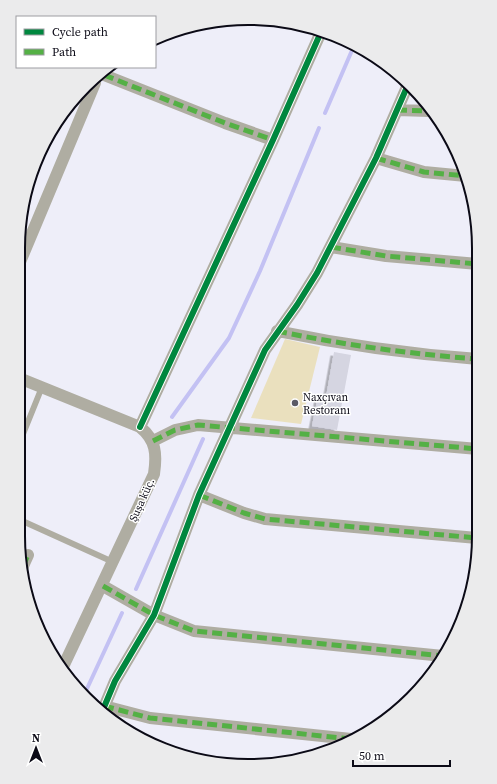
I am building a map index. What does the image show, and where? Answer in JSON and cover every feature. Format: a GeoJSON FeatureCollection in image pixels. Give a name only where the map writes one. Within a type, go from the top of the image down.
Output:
{"type":"FeatureCollection","features":[{"type":"Feature","properties":{"kind":"street"},"geometry":{"type":"LineString","coordinates":[[140,427],[273,140],[319,37]]}},
{"type":"Feature","properties":{"kind":"street"},"geometry":{"type":"LineString","coordinates":[[106,76],[225,123],[273,140]]}},
{"type":"Feature","properties":{"kind":"street"},"geometry":{"type":"LineString","coordinates":[[25,236],[93,87]]}},
{"type":"Feature","properties":{"kind":"street"},"geometry":{"type":"LineString","coordinates":[[104,707],[115,681],[154,615],[199,495],[229,426],[265,350],[277,331],[297,305],[330,247],[376,158],[406,89]]}},
{"type":"Feature","properties":{"kind":"street"},"geometry":{"type":"LineString","coordinates":[[397,110],[425,111]]}},
{"type":"Feature","properties":{"kind":"street"},"geometry":{"type":"LineString","coordinates":[[376,158],[424,172],[459,175]]}},
{"type":"Feature","properties":{"kind":"street"},"geometry":{"type":"LineString","coordinates":[[330,247],[386,256],[472,263]]}},
{"type":"Feature","properties":{"kind":"street"},"geometry":{"type":"LineString","coordinates":[[277,331],[357,346],[408,353],[472,358]]}},
{"type":"Feature","properties":{"kind":"street"},"geometry":{"type":"LineString","coordinates":[[25,380],[140,427],[148,433],[153,441],[175,430],[198,424],[472,448]]}},
{"type":"Feature","properties":{"kind":"street","name":"Şuşa küç."},"geometry":{"type":"LineString","coordinates":[[65,663],[114,562],[154,474],[156,452],[153,441]]}},
{"type":"Feature","properties":{"kind":"street"},"geometry":{"type":"LineString","coordinates":[[199,495],[244,513],[265,519],[472,538]]}},
{"type":"Feature","properties":{"kind":"street"},"geometry":{"type":"LineString","coordinates":[[102,586],[154,615],[200,632],[437,655]]}},
{"type":"Feature","properties":{"kind":"street"},"geometry":{"type":"LineString","coordinates":[[108,710],[150,718],[342,738]]}},
{"type":"Feature","properties":{"kind":"lane"},"geometry":{"type":"LineString","coordinates":[[25,429],[42,387]]}},
{"type":"Feature","properties":{"kind":"lane"},"geometry":{"type":"LineString","coordinates":[[25,522],[114,562]]}},
{"type":"Feature","properties":{"kind":"shaded area"},"geometry":{"type":"Polygon","coordinates":[[[285,339],[320,347],[301,424],[251,418],[285,339]]]}},
{"type":"Feature","properties":{"kind":"building"},"geometry":{"type":"Polygon","coordinates":[[[334,352],[351,355],[337,430],[312,426],[318,396],[326,397],[334,352]]]}},
{"type":"Feature","properties":{"kind":"waterway"},"geometry":{"type":"LineString","coordinates":[[325,113],[352,51]]}},
{"type":"Feature","properties":{"kind":"waterway"},"geometry":{"type":"LineString","coordinates":[[172,417],[229,338],[260,271],[319,128]]}},
{"type":"Feature","properties":{"kind":"waterway"},"geometry":{"type":"LineString","coordinates":[[136,589],[203,439]]}},
{"type":"Feature","properties":{"kind":"waterway"},"geometry":{"type":"LineString","coordinates":[[86,690],[122,613]]}},
{"type":"Feature","properties":{"kind":"marked path"},"geometry":{"type":"LineString","coordinates":[[106,76],[225,123],[273,140]]}},
{"type":"Feature","properties":{"kind":"marked path"},"geometry":{"type":"LineString","coordinates":[[397,110],[425,111]]}},
{"type":"Feature","properties":{"kind":"marked path"},"geometry":{"type":"LineString","coordinates":[[376,158],[424,172],[459,175]]}},
{"type":"Feature","properties":{"kind":"marked path"},"geometry":{"type":"LineString","coordinates":[[331,247],[386,256],[472,263]]}},
{"type":"Feature","properties":{"kind":"marked path"},"geometry":{"type":"LineString","coordinates":[[277,331],[327,341],[472,358]]}},
{"type":"Feature","properties":{"kind":"marked path"},"geometry":{"type":"LineString","coordinates":[[153,441],[175,430],[198,425],[472,448]]}},
{"type":"Feature","properties":{"kind":"marked path"},"geometry":{"type":"LineString","coordinates":[[199,495],[244,513],[265,519],[472,538]]}},
{"type":"Feature","properties":{"kind":"marked path"},"geometry":{"type":"LineString","coordinates":[[26,559],[28,555]]}},
{"type":"Feature","properties":{"kind":"marked path"},"geometry":{"type":"LineString","coordinates":[[103,586],[154,615],[194,631],[437,655]]}},
{"type":"Feature","properties":{"kind":"marked path"},"geometry":{"type":"LineString","coordinates":[[104,706],[150,718],[342,738]]}},
{"type":"Feature","properties":{"kind":"cycle path"},"geometry":{"type":"LineString","coordinates":[[140,427],[273,140],[319,37]]}},
{"type":"Feature","properties":{"kind":"cycle path"},"geometry":{"type":"LineString","coordinates":[[104,707],[115,681],[154,615],[199,495],[265,350],[297,305],[317,273],[376,158],[406,89]]}},
{"type":"Feature","properties":{"kind":"place","name":"Naxçıvan Restoranı"},"geometry":{"type":"Point","coordinates":[295,403]}}]}
